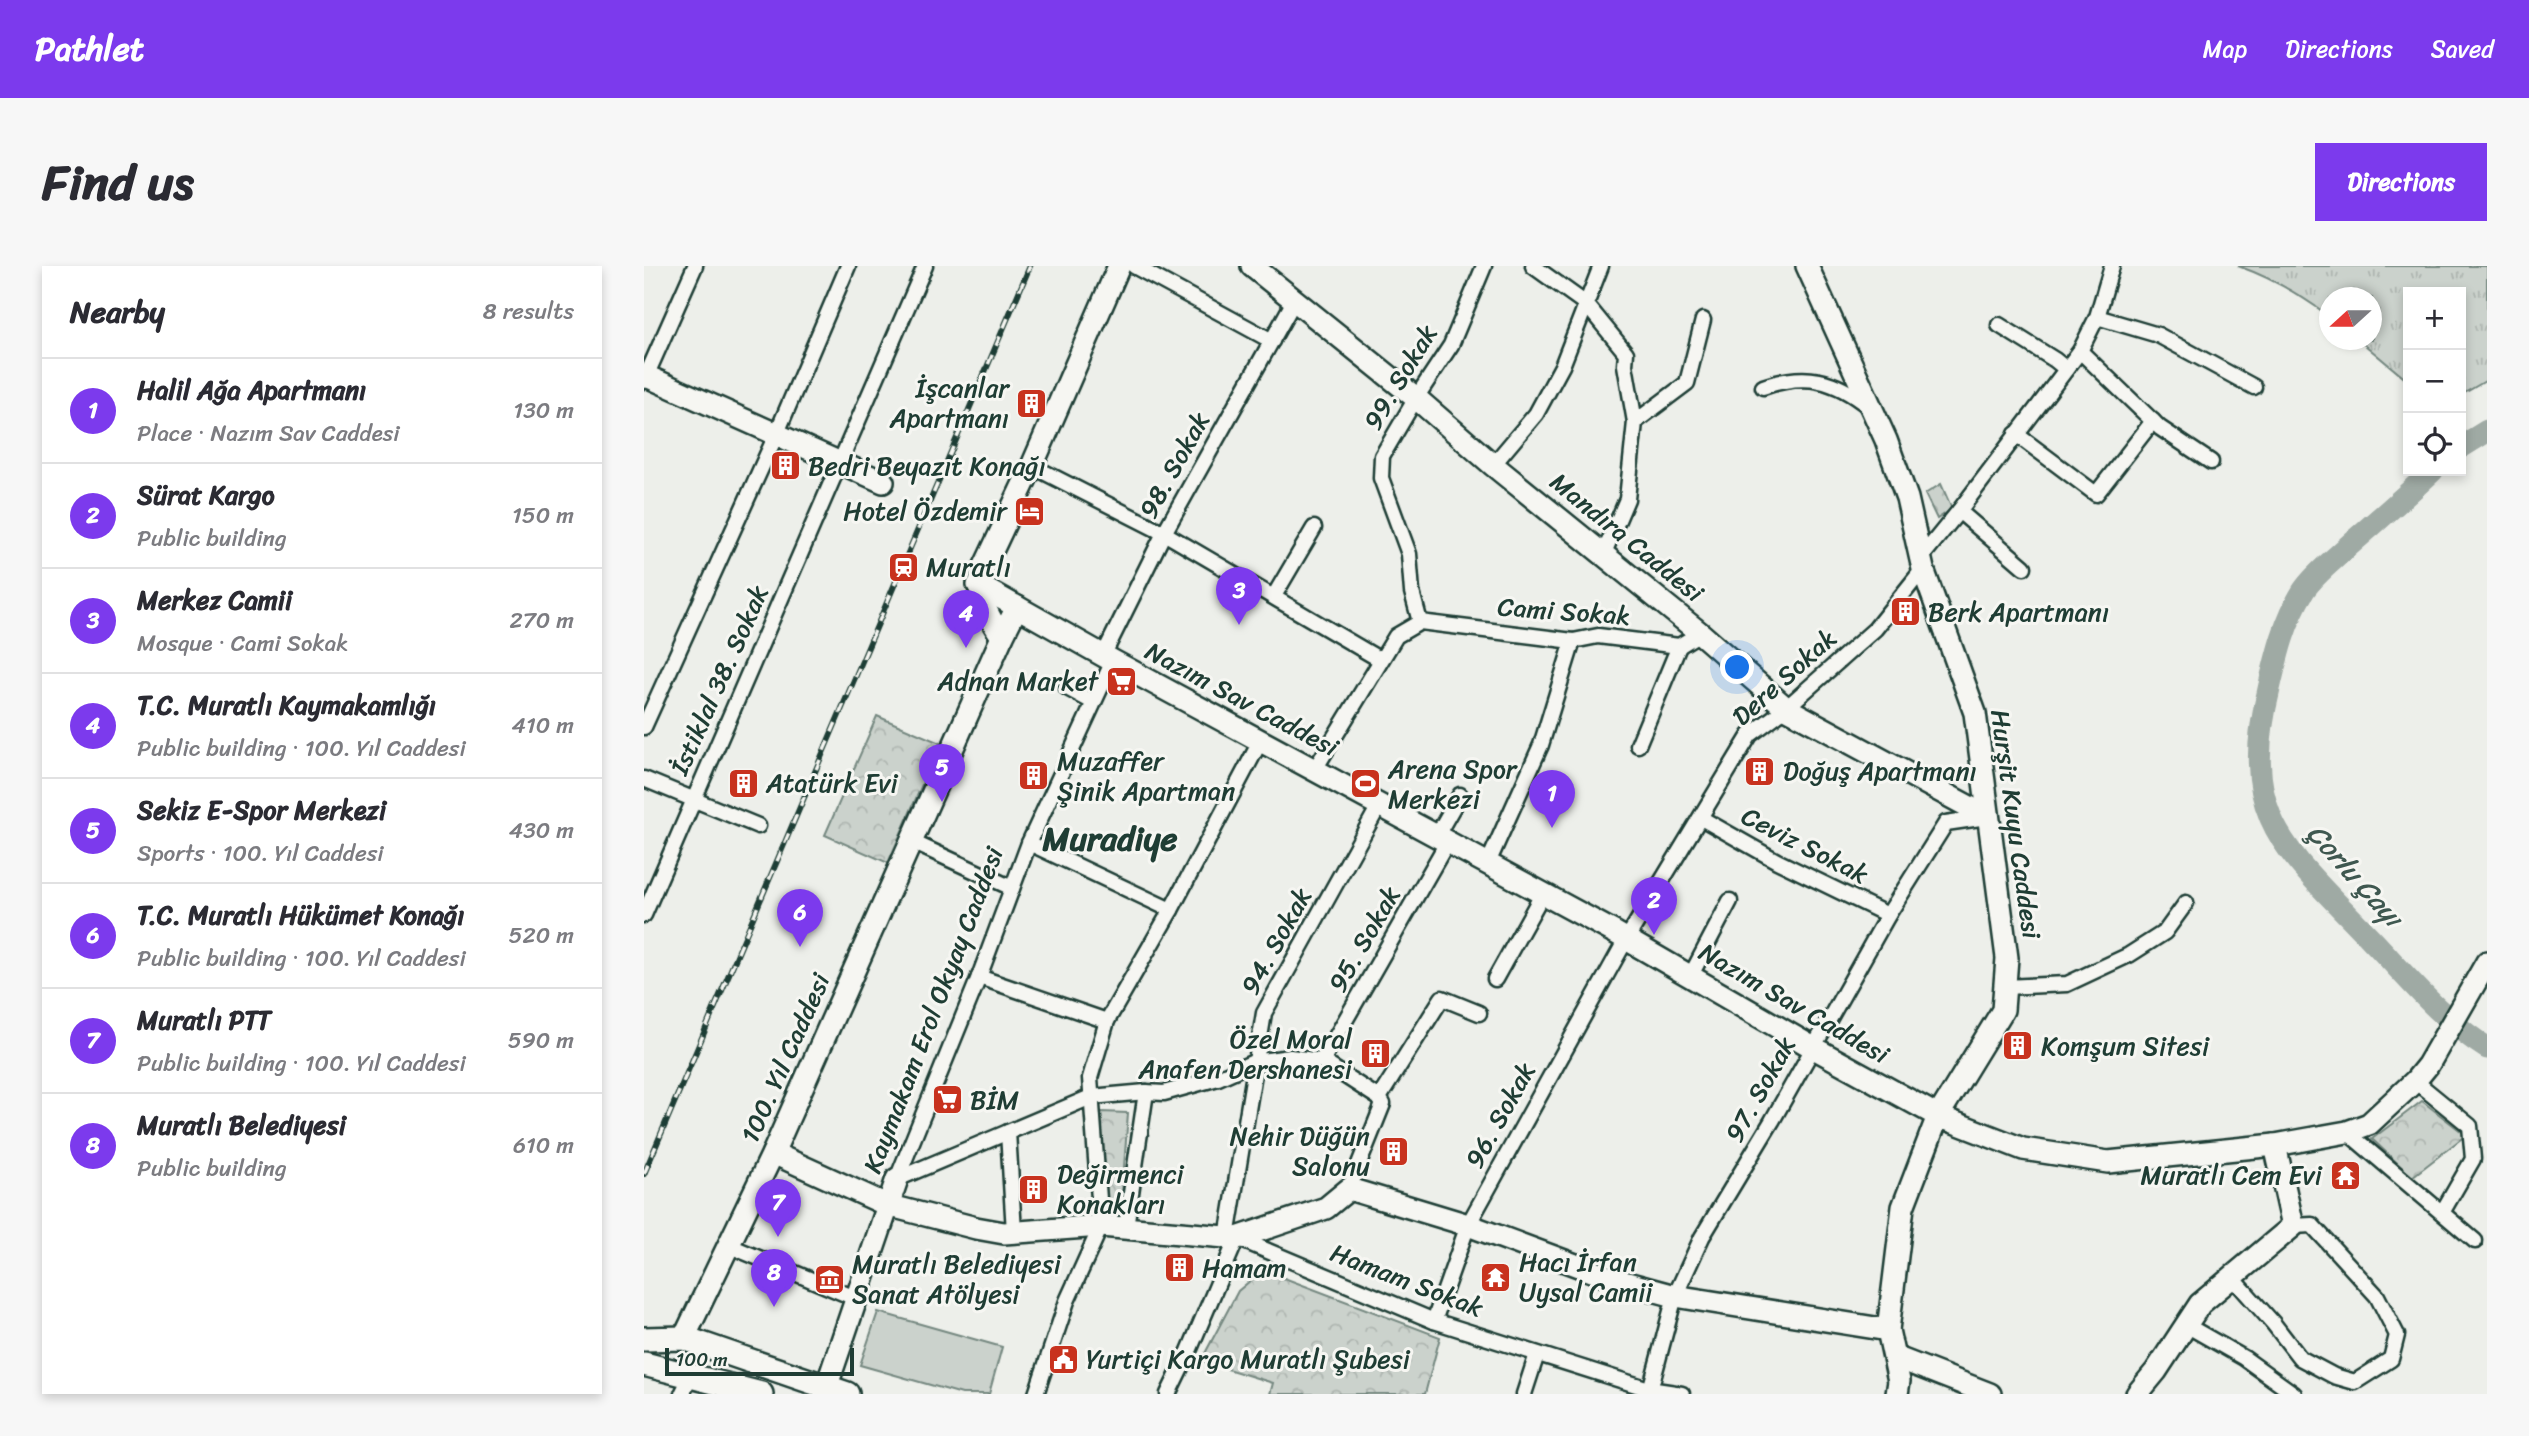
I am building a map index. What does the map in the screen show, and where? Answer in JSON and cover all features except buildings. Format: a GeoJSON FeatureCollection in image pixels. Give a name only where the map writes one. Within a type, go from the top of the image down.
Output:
{"type":"FeatureCollection","features":[{"type":"Feature","properties":{"kind":"main road"},"geometry":{"type":"LineString","coordinates":[[672,1339],[656,1351],[649,1365],[687,1385],[761,1394]]}},
{"type":"Feature","properties":{"kind":"main road"},"geometry":{"type":"LineString","coordinates":[[672,1339],[696,1361],[687,1385]]}},
{"type":"Feature","properties":{"kind":"main road"},"geometry":{"type":"LineString","coordinates":[[672,1339],[836,1391]]}},
{"type":"Feature","properties":{"kind":"street"},"geometry":{"type":"LineString","coordinates":[[695,266],[645,377],[883,482]]}},
{"type":"Feature","properties":{"kind":"street"},"geometry":{"type":"LineString","coordinates":[[644,727],[776,435],[848,266]]}},
{"type":"Feature","properties":{"kind":"street","name":"İstiklal 38. Sokak"},"geometry":{"type":"LineString","coordinates":[[644,915],[925,266]]}},
{"type":"Feature","properties":{"kind":"street"},"geometry":{"type":"LineString","coordinates":[[1002,637],[987,614],[980,579],[1119,266]]}},
{"type":"Feature","properties":{"kind":"street"},"geometry":{"type":"LineString","coordinates":[[1135,266],[1272,341]]}},
{"type":"Feature","properties":{"kind":"street","name":"Mandıra Caddesi"},"geometry":{"type":"LineString","coordinates":[[1253,266],[1416,398],[1493,465],[1604,553],[1787,708],[1988,817]]}},
{"type":"Feature","properties":{"kind":"street","name":"99. Sokak"},"geometry":{"type":"LineString","coordinates":[[1420,622],[1412,592],[1409,554],[1381,478],[1382,456],[1451,345],[1484,266]]}},
{"type":"Feature","properties":{"kind":"street"},"geometry":{"type":"LineString","coordinates":[[1533,266],[1586,304],[1626,353],[1625,365],[1635,422],[1627,499],[1604,553]]}},
{"type":"Feature","properties":{"kind":"street"},"geometry":{"type":"LineString","coordinates":[[1493,465],[1536,414],[1562,366],[1601,266]]}},
{"type":"Feature","properties":{"kind":"street","name":"Hurşit Kuyu Caddesi"},"geometry":{"type":"LineString","coordinates":[[1807,266],[1886,440],[1907,498],[1922,564],[1975,713],[2007,958],[2003,1010],[1938,1116],[1903,1207],[1888,1330],[1899,1381],[1897,1394]]}},
{"type":"Feature","properties":{"kind":"street","name":"Dere Sokak"},"geometry":{"type":"LineString","coordinates":[[1626,939],[1750,734],[1787,708],[1875,629],[1959,511],[2080,351],[2097,317],[2112,266]]}},
{"type":"Feature","properties":{"kind":"street","name":"98. Sokak"},"geometry":{"type":"LineString","coordinates":[[1108,659],[1164,533],[1294,301]]}},
{"type":"Feature","properties":{"kind":"street"},"geometry":{"type":"LineString","coordinates":[[2097,317],[2158,335],[2254,387]]}},
{"type":"Feature","properties":{"kind":"street"},"geometry":{"type":"LineString","coordinates":[[1635,422],[1688,383],[1703,320]]}},
{"type":"Feature","properties":{"kind":"street"},"geometry":{"type":"LineString","coordinates":[[1998,324],[2066,369]]}},
{"type":"Feature","properties":{"kind":"street"},"geometry":{"type":"LineString","coordinates":[[2080,351],[2153,421],[2211,462]]}},
{"type":"Feature","properties":{"kind":"street"},"geometry":{"type":"LineString","coordinates":[[1763,387],[1800,377],[1825,382],[1849,391],[1873,411]]}},
{"type":"Feature","properties":{"kind":"street"},"geometry":{"type":"LineString","coordinates":[[2016,434],[2096,494],[2153,421]]}},
{"type":"Feature","properties":{"kind":"street"},"geometry":{"type":"LineString","coordinates":[[1032,466],[1164,533],[1380,659]]}},
{"type":"Feature","properties":{"kind":"street"},"geometry":{"type":"LineString","coordinates":[[1959,511],[2024,567]]}},
{"type":"Feature","properties":{"kind":"street"},"geometry":{"type":"LineString","coordinates":[[1274,596],[1314,528]]}},
{"type":"Feature","properties":{"kind":"street","name":"Nazım Sav Caddesi"},"geometry":{"type":"LineString","coordinates":[[980,579],[1017,607],[1108,659],[1543,893],[1938,1116],[2023,1149],[2108,1162],[2275,1145],[2347,1132],[2368,1124],[2422,1073],[2484,965]]}},
{"type":"Feature","properties":{"kind":"street","name":"100. Yıl Caddesi"},"geometry":{"type":"LineString","coordinates":[[672,1339],[730,1246],[1017,607]]}},
{"type":"Feature","properties":{"kind":"street"},"geometry":{"type":"LineString","coordinates":[[1315,769],[1396,636],[1420,622]]}},
{"type":"Feature","properties":{"kind":"street","name":"Cami Sokak"},"geometry":{"type":"LineString","coordinates":[[1420,622],[1573,641],[1598,635],[1679,646]]}},
{"type":"Feature","properties":{"kind":"street"},"geometry":{"type":"LineString","coordinates":[[1638,745],[1679,646],[1700,633]]}},
{"type":"Feature","properties":{"kind":"street"},"geometry":{"type":"LineString","coordinates":[[1488,863],[1541,745],[1573,641]]}},
{"type":"Feature","properties":{"kind":"street","name":"Kaymakam Erol Okyay Caddesi"},"geometry":{"type":"LineString","coordinates":[[836,1391],[855,1298],[887,1205],[979,977],[1029,843],[1093,702],[1108,659]]}},
{"type":"Feature","properties":{"kind":"street"},"geometry":{"type":"LineString","coordinates":[[1067,688],[1093,702]]}},
{"type":"Feature","properties":{"kind":"street"},"geometry":{"type":"LineString","coordinates":[[1037,1394],[1067,1301],[1101,1226],[1090,1078],[1107,1021],[1171,910],[1261,740]]}},
{"type":"Feature","properties":{"kind":"street"},"geometry":{"type":"LineString","coordinates":[[644,779],[758,825]]}},
{"type":"Feature","properties":{"kind":"street","name":"95. Sokak"},"geometry":{"type":"LineString","coordinates":[[1322,1062],[1442,838],[1460,795]]}},
{"type":"Feature","properties":{"kind":"street","name":"94. Sokak"},"geometry":{"type":"LineString","coordinates":[[1168,1394],[1189,1351],[1232,1237],[1254,1062],[1264,1013],[1380,804]]}},
{"type":"Feature","properties":{"kind":"street","name":"97. Sokak"},"geometry":{"type":"LineString","coordinates":[[1649,1392],[1675,1296],[1702,1237],[1772,1121],[1888,915],[1946,822],[1988,817]]}},
{"type":"Feature","properties":{"kind":"street","name":"Ceviz Sokak"},"geometry":{"type":"LineString","coordinates":[[1701,818],[1777,861],[1888,915]]}},
{"type":"Feature","properties":{"kind":"street"},"geometry":{"type":"LineString","coordinates":[[1029,843],[1171,910]]}},
{"type":"Feature","properties":{"kind":"street"},"geometry":{"type":"LineString","coordinates":[[921,846],[1012,888]]}},
{"type":"Feature","properties":{"kind":"street"},"geometry":{"type":"LineString","coordinates":[[1494,979],[1543,893]]}},
{"type":"Feature","properties":{"kind":"street"},"geometry":{"type":"LineString","coordinates":[[1690,977],[1730,901]]}},
{"type":"Feature","properties":{"kind":"street"},"geometry":{"type":"LineString","coordinates":[[2005,987],[2067,984],[2129,955],[2165,932],[2186,903]]}},
{"type":"Feature","properties":{"kind":"street","name":"96. Sokak"},"geometry":{"type":"LineString","coordinates":[[1434,1321],[1468,1225],[1626,939]]}},
{"type":"Feature","properties":{"kind":"street"},"geometry":{"type":"LineString","coordinates":[[979,977],[1107,1021]]}},
{"type":"Feature","properties":{"kind":"street"},"geometry":{"type":"LineString","coordinates":[[773,1153],[887,1205],[976,1228],[1014,1232],[1101,1226],[1232,1237],[1326,1209],[1349,1189],[1381,1101],[1442,998],[1479,1013]]}},
{"type":"Feature","properties":{"kind":"street"},"geometry":{"type":"LineString","coordinates":[[897,1179],[1091,1097],[1164,1093],[1218,1078],[1254,1062],[1290,1057],[1322,1062],[1381,1101]]}},
{"type":"Feature","properties":{"kind":"street"},"geometry":{"type":"LineString","coordinates":[[2422,1073],[2470,1126],[2473,1159],[2443,1212]]}},
{"type":"Feature","properties":{"kind":"street"},"geometry":{"type":"LineString","coordinates":[[1126,1227],[1146,1092]]}},
{"type":"Feature","properties":{"kind":"street"},"geometry":{"type":"LineString","coordinates":[[1009,1132],[1014,1232]]}},
{"type":"Feature","properties":{"kind":"street"},"geometry":{"type":"LineString","coordinates":[[2347,1132],[2475,1241]]}},
{"type":"Feature","properties":{"kind":"street"},"geometry":{"type":"LineString","coordinates":[[2275,1145],[2293,1226]]}},
{"type":"Feature","properties":{"kind":"street"},"geometry":{"type":"LineString","coordinates":[[1349,1189],[1468,1225],[1616,1280],[1675,1296],[1888,1330]]}},
{"type":"Feature","properties":{"kind":"street"},"geometry":{"type":"LineString","coordinates":[[2137,1394],[2156,1371],[2200,1304],[2232,1277],[2293,1226],[2312,1225],[2377,1296],[2397,1335],[2391,1359],[2355,1382],[2334,1376],[2300,1357],[2232,1277]]}},
{"type":"Feature","properties":{"kind":"street","name":"Hamam Sokak"},"geometry":{"type":"LineString","coordinates":[[1232,1237],[1434,1321],[1649,1392],[1682,1394]]}},
{"type":"Feature","properties":{"kind":"street"},"geometry":{"type":"LineString","coordinates":[[730,1246],[855,1298]]}},
{"type":"Feature","properties":{"kind":"street"},"geometry":{"type":"LineString","coordinates":[[2186,1325],[2244,1358],[2294,1394]]}},
{"type":"Feature","properties":{"kind":"street"},"geometry":{"type":"LineString","coordinates":[[1524,1394],[1537,1354]]}},
{"type":"Feature","properties":{"kind":"street"},"geometry":{"type":"LineString","coordinates":[[1895,1357],[1990,1394]]}},
{"type":"Feature","properties":{"kind":"green space"},"geometry":{"type":"Polygon","coordinates":[[[2238,266],[2487,266],[2487,380],[2466,392],[2466,287],[2403,287],[2403,377],[2371,350],[2382,350],[2382,287],[2319,287],[2319,309],[2263,276],[2238,266]]]}},
{"type":"Feature","properties":{"kind":"green space"},"geometry":{"type":"Polygon","coordinates":[[[1941,484],[1952,509],[1937,519],[1925,494],[1941,484]]]}},
{"type":"Feature","properties":{"kind":"green space"},"geometry":{"type":"Polygon","coordinates":[[[877,716],[940,743],[888,863],[825,835],[877,716]]]}},
{"type":"Feature","properties":{"kind":"green space"},"geometry":{"type":"Polygon","coordinates":[[[2422,1101],[2466,1135],[2412,1177],[2372,1139],[2422,1101]]]}},
{"type":"Feature","properties":{"kind":"green space"},"geometry":{"type":"Polygon","coordinates":[[[1101,1112],[1128,1113],[1121,1208],[1103,1206],[1101,1112]]]}},
{"type":"Feature","properties":{"kind":"green space"},"geometry":{"type":"Polygon","coordinates":[[[1263,1270],[1440,1337],[1425,1394],[1270,1394],[1273,1383],[1201,1361],[1238,1291],[1263,1270]]]}},
{"type":"Feature","properties":{"kind":"green space"},"geometry":{"type":"Polygon","coordinates":[[[878,1312],[1002,1347],[989,1394],[962,1394],[860,1365],[878,1312]]]}},
{"type":"Feature","properties":{"kind":"waterway","name":"Çorlu Çayı"},"geometry":{"type":"LineString","coordinates":[[2466,444],[2487,431]]}},
{"type":"Feature","properties":{"kind":"waterway","name":"Çorlu Çayı"},"geometry":{"type":"LineString","coordinates":[[2427,476],[2318,573],[2297,601],[2282,638],[2269,689],[2261,734],[2260,771],[2265,803],[2277,831],[2294,856],[2426,998],[2455,1025],[2487,1048]]}},
{"type":"Feature","properties":{"kind":"railway"},"geometry":{"type":"LineString","coordinates":[[644,1174],[1030,266]]}},
{"type":"Feature","properties":{"kind":"place","name":"İşcanlar Apartmanı"},"geometry":{"type":"Point","coordinates":[1032,403]}},
{"type":"Feature","properties":{"kind":"place","name":"Bedri Beyazıt Konağı"},"geometry":{"type":"Point","coordinates":[785,466]}},
{"type":"Feature","properties":{"kind":"place","name":"Hotel Özdemir"},"geometry":{"type":"Point","coordinates":[1030,511]}},
{"type":"Feature","properties":{"kind":"place","name":"Muratlı"},"geometry":{"type":"Point","coordinates":[903,567]}},
{"type":"Feature","properties":{"kind":"place","name":"Berk Apartmanı"},"geometry":{"type":"Point","coordinates":[1905,612]}},
{"type":"Feature","properties":{"kind":"place","name":"Merkez Camii"},"geometry":{"type":"Point","coordinates":[1239,625]}},
{"type":"Feature","properties":{"kind":"place","name":"T.C. Muratlı Kaymakamlığı"},"geometry":{"type":"Point","coordinates":[966,648]}},
{"type":"Feature","properties":{"kind":"place","name":"Adnan Market"},"geometry":{"type":"Point","coordinates":[1121,681]}},
{"type":"Feature","properties":{"kind":"place","name":"Doğuş Apartmanı"},"geometry":{"type":"Point","coordinates":[1760,771]}},
{"type":"Feature","properties":{"kind":"place","name":"Muzaffer Şinik Apartman"},"geometry":{"type":"Point","coordinates":[1034,776]}},
{"type":"Feature","properties":{"kind":"place","name":"Atatürk Evi"},"geometry":{"type":"Point","coordinates":[743,783]}},
{"type":"Feature","properties":{"kind":"place","name":"Arena Spor Merkezi"},"geometry":{"type":"Point","coordinates":[1365,784]}},
{"type":"Feature","properties":{"kind":"place","name":"Sekiz E-Spor Merkezi"},"geometry":{"type":"Point","coordinates":[942,802]}},
{"type":"Feature","properties":{"kind":"place","name":"Halil Ağa Apartmanı"},"geometry":{"type":"Point","coordinates":[1552,828]}},
{"type":"Feature","properties":{"kind":"place","name":"Sürat Kargo"},"geometry":{"type":"Point","coordinates":[1654,935]}},
{"type":"Feature","properties":{"kind":"place","name":"T.C. Muratlı Hükümet Konağı"},"geometry":{"type":"Point","coordinates":[800,947]}},
{"type":"Feature","properties":{"kind":"place","name":"Komşum Sitesi"},"geometry":{"type":"Point","coordinates":[2018,1046]}},
{"type":"Feature","properties":{"kind":"place","name":"Özel Moral Anafen Dershanesi"},"geometry":{"type":"Point","coordinates":[1375,1054]}},
{"type":"Feature","properties":{"kind":"place","name":"BİM"},"geometry":{"type":"Point","coordinates":[947,1100]}},
{"type":"Feature","properties":{"kind":"place","name":"Nehir Düğün Salonu"},"geometry":{"type":"Point","coordinates":[1393,1151]}},
{"type":"Feature","properties":{"kind":"place","name":"Muratlı Cem Evi"},"geometry":{"type":"Point","coordinates":[2345,1175]}},
{"type":"Feature","properties":{"kind":"place","name":"Değirmenci Konakları"},"geometry":{"type":"Point","coordinates":[1034,1189]}},
{"type":"Feature","properties":{"kind":"place","name":"Muratlı PTT"},"geometry":{"type":"Point","coordinates":[778,1237]}},
{"type":"Feature","properties":{"kind":"place","name":"Hamam"},"geometry":{"type":"Point","coordinates":[1179,1268]}},
{"type":"Feature","properties":{"kind":"place","name":"Hacı İrfan Uysal Camii"},"geometry":{"type":"Point","coordinates":[1496,1277]}},
{"type":"Feature","properties":{"kind":"place","name":"Muratlı Belediyesi Sanat Atölyesi"},"geometry":{"type":"Point","coordinates":[829,1279]}},
{"type":"Feature","properties":{"kind":"place","name":"Muratlı Belediyesi"},"geometry":{"type":"Point","coordinates":[774,1307]}},
{"type":"Feature","properties":{"kind":"place","name":"Yurtiçi Kargo Muratlı Şubesi"},"geometry":{"type":"Point","coordinates":[1063,1359]}},
{"type":"Feature","properties":{"kind":"district","name":"Muradiye"},"geometry":{"type":"Point","coordinates":[1110,839]}}]}
